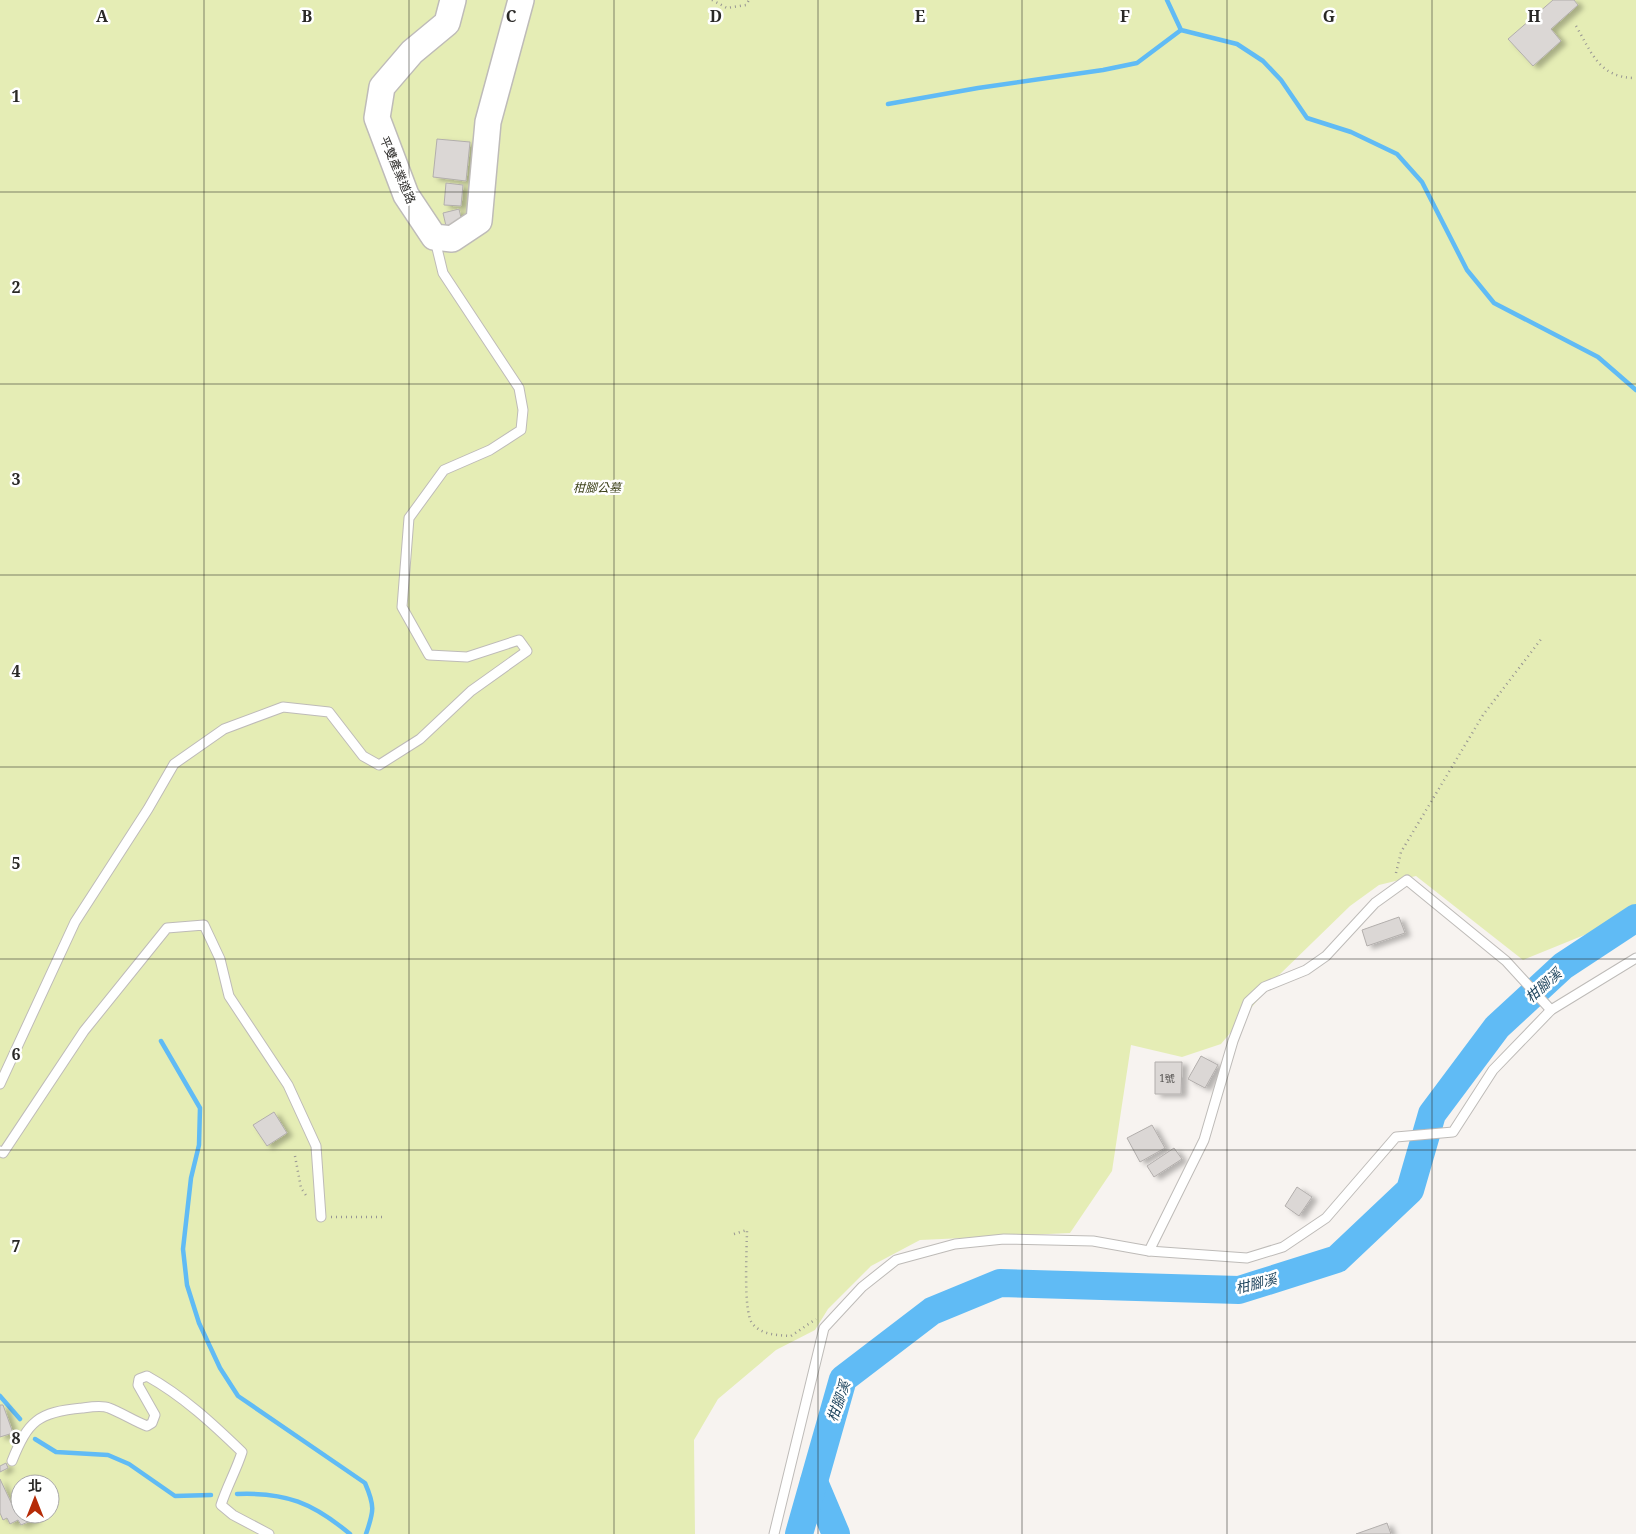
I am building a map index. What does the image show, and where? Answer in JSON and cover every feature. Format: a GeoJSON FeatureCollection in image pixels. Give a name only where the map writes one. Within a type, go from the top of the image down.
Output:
{"type":"FeatureCollection","features":[{"type":"Feature","properties":{"kind":"street","name":"平雙產業道路"},"geometry":{"type":"LineString","coordinates":[[434,237],[406,195],[377,118],[382,88],[412,52],[447,23],[453,0]]}},
{"type":"Feature","properties":{"kind":"street"},"geometry":{"type":"LineString","coordinates":[[434,237],[452,239],[479,221],[488,122],[521,0]]}},
{"type":"Feature","properties":{"kind":"lane"},"geometry":{"type":"LineString","coordinates":[[0,1084],[75,922],[174,764],[224,730],[283,707],[329,712],[363,756],[379,765],[420,739],[471,690],[527,651],[519,640],[467,657],[429,655],[402,607],[409,518],[444,470],[490,450],[521,430],[523,410],[519,388],[443,274],[434,237]]}},
{"type":"Feature","properties":{"kind":"lane"},"geometry":{"type":"LineString","coordinates":[[1149,1251],[1204,1140],[1233,1041],[1248,1002],[1264,986],[1306,970],[1326,956],[1375,903],[1407,880],[1506,961],[1551,1010]]}},
{"type":"Feature","properties":{"kind":"lane"},"geometry":{"type":"LineString","coordinates":[[0,1151],[3,1153],[84,1031],[167,928],[204,925],[220,958],[230,996],[288,1085],[316,1146],[321,1216]]}},
{"type":"Feature","properties":{"kind":"lane"},"geometry":{"type":"LineString","coordinates":[[774,1534],[824,1328],[862,1287],[896,1260],[954,1244],[1004,1239],[1093,1241],[1149,1251],[1247,1258],[1283,1247],[1326,1218],[1396,1137],[1453,1132],[1493,1070],[1551,1010],[1636,958]]}},
{"type":"Feature","properties":{"kind":"lane"},"geometry":{"type":"LineString","coordinates":[[12,1461],[23,1434],[38,1419],[60,1410],[108,1407],[131,1420],[147,1426],[152,1423],[155,1415],[138,1385],[139,1379],[147,1376],[163,1385],[209,1420],[242,1452],[237,1470],[226,1487],[221,1505],[233,1515],[270,1534]]}},
{"type":"Feature","properties":{"kind":"path"},"geometry":{"type":"LineString","coordinates":[[712,0],[727,8],[746,5],[749,0]]}},
{"type":"Feature","properties":{"kind":"path"},"geometry":{"type":"LineString","coordinates":[[1576,26],[1597,62],[1608,73],[1626,78],[1636,78]]}},
{"type":"Feature","properties":{"kind":"path"},"geometry":{"type":"LineString","coordinates":[[1394,890],[1401,852],[1483,716],[1542,638]]}},
{"type":"Feature","properties":{"kind":"path"},"geometry":{"type":"LineString","coordinates":[[734,1234],[748,1230],[746,1282],[749,1319],[766,1334],[791,1336],[811,1320],[839,1312]]}},
{"type":"Feature","properties":{"kind":"green space","name":"柑腳公墓"},"geometry":{"type":"Polygon","coordinates":[[[0,0],[1636,0],[1636,914],[1523,960],[1416,876],[1379,885],[1350,906],[1277,977],[1221,1044],[1182,1057],[1131,1045],[1112,1171],[1070,1233],[920,1240],[871,1266],[828,1309],[815,1330],[776,1350],[718,1399],[694,1440],[695,1534],[0,1534],[0,0]]]}},
{"type":"Feature","properties":{"kind":"building"},"geometry":{"type":"Polygon","coordinates":[[[1553,0],[1574,0],[1578,5],[1551,29],[1561,41],[1533,66],[1508,39],[1553,0]]]}},
{"type":"Feature","properties":{"kind":"building"},"geometry":{"type":"Polygon","coordinates":[[[437,139],[470,142],[466,181],[433,177],[437,139]]]}},
{"type":"Feature","properties":{"kind":"building"},"geometry":{"type":"Polygon","coordinates":[[[446,183],[463,185],[461,206],[444,205],[446,183]]]}},
{"type":"Feature","properties":{"kind":"building"},"geometry":{"type":"Polygon","coordinates":[[[459,209],[462,222],[446,226],[443,213],[459,209]]]}},
{"type":"Feature","properties":{"kind":"building"},"geometry":{"type":"Polygon","coordinates":[[[1399,917],[1405,933],[1367,946],[1362,930],[1399,917]]]}},
{"type":"Feature","properties":{"kind":"building"},"geometry":{"type":"Polygon","coordinates":[[[1201,1056],[1218,1065],[1205,1088],[1188,1079],[1201,1056]]]}},
{"type":"Feature","properties":{"kind":"building"},"geometry":{"type":"Polygon","coordinates":[[[1155,1062],[1182,1062],[1181,1094],[1155,1094],[1155,1062]]]}},
{"type":"Feature","properties":{"kind":"building"},"geometry":{"type":"Polygon","coordinates":[[[274,1112],[287,1133],[267,1146],[253,1125],[274,1112]]]}},
{"type":"Feature","properties":{"kind":"building"},"geometry":{"type":"Polygon","coordinates":[[[1152,1125],[1165,1148],[1140,1162],[1127,1138],[1152,1125]]]}},
{"type":"Feature","properties":{"kind":"building"},"geometry":{"type":"Polygon","coordinates":[[[1174,1148],[1182,1159],[1154,1177],[1147,1166],[1174,1148]]]}},
{"type":"Feature","properties":{"kind":"building"},"geometry":{"type":"Polygon","coordinates":[[[1297,1187],[1312,1197],[1299,1216],[1285,1206],[1297,1187]]]}},
{"type":"Feature","properties":{"kind":"building"},"geometry":{"type":"Polygon","coordinates":[[[0,1405],[3,1405],[13,1433],[0,1437],[0,1405]]]}},
{"type":"Feature","properties":{"kind":"building"},"geometry":{"type":"Polygon","coordinates":[[[6,1463],[8,1468],[0,1472],[0,1466],[6,1463]]]}},
{"type":"Feature","properties":{"kind":"building"},"geometry":{"type":"Polygon","coordinates":[[[0,1479],[10,1500],[10,1524],[7,1518],[3,1520],[0,1513],[0,1479]]]}},
{"type":"Feature","properties":{"kind":"building"},"geometry":{"type":"Polygon","coordinates":[[[1387,1523],[1391,1534],[1356,1534],[1387,1523]]]}},
{"type":"Feature","properties":{"kind":"waterway"},"geometry":{"type":"LineString","coordinates":[[1167,0],[1181,30],[1237,44],[1263,61],[1281,80],[1307,118],[1351,132],[1397,154],[1422,182],[1467,270],[1494,303],[1598,357],[1636,390]]}},
{"type":"Feature","properties":{"kind":"waterway"},"geometry":{"type":"LineString","coordinates":[[888,104],[1137,63],[1181,30]]}},
{"type":"Feature","properties":{"kind":"waterway","name":"柑腳溪"},"geometry":{"type":"LineString","coordinates":[[799,1534],[843,1379],[932,1311],[1000,1283],[1239,1290],[1337,1259],[1410,1190],[1432,1114],[1497,1027],[1563,966],[1636,918]]}},
{"type":"Feature","properties":{"kind":"waterway"},"geometry":{"type":"LineString","coordinates":[[161,1041],[200,1108],[199,1145],[191,1178],[183,1249],[187,1285],[199,1323],[220,1368],[238,1396],[365,1483],[372,1503],[371,1520],[366,1534]]}},
{"type":"Feature","properties":{"kind":"waterway"},"geometry":{"type":"LineString","coordinates":[[0,1396],[20,1419]]}},
{"type":"Feature","properties":{"kind":"waterway"},"geometry":{"type":"LineString","coordinates":[[35,1439],[56,1452],[108,1455],[129,1464],[175,1496],[211,1495]]}},
{"type":"Feature","properties":{"kind":"waterway","name":"柑腳溪"},"geometry":{"type":"LineString","coordinates":[[814,1482],[836,1534]]}},
{"type":"Feature","properties":{"kind":"waterway"},"geometry":{"type":"LineString","coordinates":[[237,1494],[270,1495],[298,1502],[324,1514],[350,1534]]}}]}
